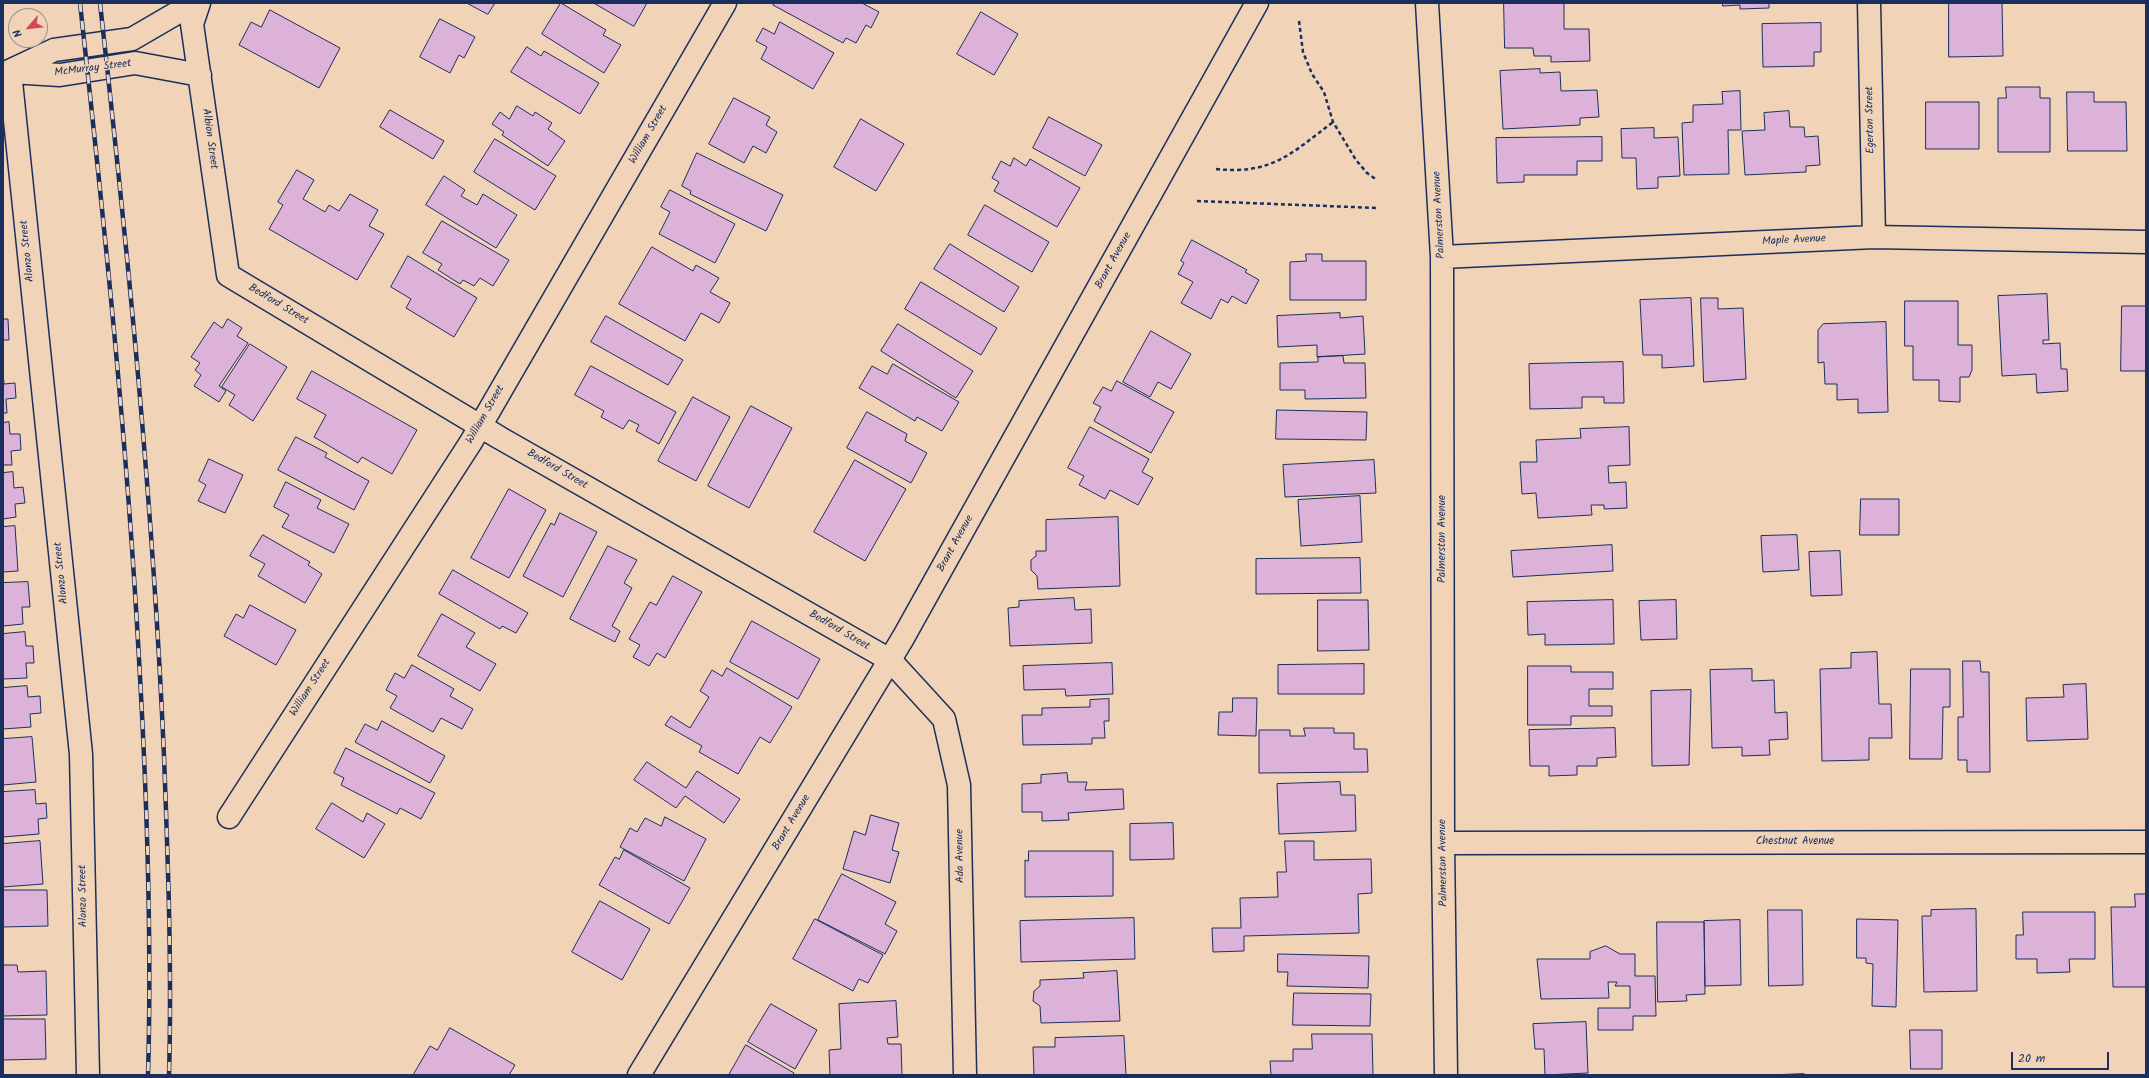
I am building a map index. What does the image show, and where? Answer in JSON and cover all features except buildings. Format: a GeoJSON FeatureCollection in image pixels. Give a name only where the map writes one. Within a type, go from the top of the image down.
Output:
{"type":"FeatureCollection","features":[{"type":"Feature","properties":{"kind":"street","name":"McMurray Street"},"geometry":{"type":"LineString","coordinates":[[6,73],[54,50],[132,38],[194,3]]}},
{"type":"Feature","properties":{"kind":"street","name":"Albion Street"},"geometry":{"type":"LineString","coordinates":[[199,3],[192,24],[228,275]]}},
{"type":"Feature","properties":{"kind":"street","name":"William Street"},"geometry":{"type":"LineString","coordinates":[[228,817],[475,434],[725,3]]}},
{"type":"Feature","properties":{"kind":"street","name":"Brant Avenue"},"geometry":{"type":"LineString","coordinates":[[639,1075],[890,660],[1258,3]]}},
{"type":"Feature","properties":{"kind":"street","name":"Palmerston Avenue"},"geometry":{"type":"LineString","coordinates":[[1427,3],[1442,257],[1443,843],[1446,1075]]}},
{"type":"Feature","properties":{"kind":"street","name":"Egerton Street"},"geometry":{"type":"LineString","coordinates":[[1869,3],[1874,237]]}},
{"type":"Feature","properties":{"kind":"street","name":"McMurray Street"},"geometry":{"type":"LineString","coordinates":[[6,73],[60,75],[135,63],[200,75]]}},
{"type":"Feature","properties":{"kind":"street","name":"Alonzo Street"},"geometry":{"type":"LineString","coordinates":[[6,73],[81,754],[88,1075]]}},
{"type":"Feature","properties":{"kind":"street","name":"Maple Avenue"},"geometry":{"type":"LineString","coordinates":[[1442,257],[1874,237],[2146,242]]}},
{"type":"Feature","properties":{"kind":"street","name":"Bedford Street"},"geometry":{"type":"LineString","coordinates":[[228,275],[475,434],[890,660]]}},
{"type":"Feature","properties":{"kind":"street","name":"Ada Avenue"},"geometry":{"type":"LineString","coordinates":[[890,660],[944,720],[959,785],[965,1075]]}},
{"type":"Feature","properties":{"kind":"street","name":"Chestnut Avenue"},"geometry":{"type":"LineString","coordinates":[[1443,843],[2146,842]]}},
{"type":"Feature","properties":{"kind":"path"},"geometry":{"type":"LineString","coordinates":[[1299,21],[1303,52],[1312,74],[1324,92],[1333,122],[1356,160],[1367,173],[1377,180]]}},
{"type":"Feature","properties":{"kind":"path"},"geometry":{"type":"LineString","coordinates":[[1216,169],[1239,171],[1264,167],[1300,147],[1333,122]]}},
{"type":"Feature","properties":{"kind":"path"},"geometry":{"type":"LineString","coordinates":[[1198,201],[1378,208]]}},
{"type":"Feature","properties":{"kind":"railway"},"geometry":{"type":"LineString","coordinates":[[80,3],[114,331],[134,577],[142,711],[148,867],[148,1075]]}},
{"type":"Feature","properties":{"kind":"railway"},"geometry":{"type":"LineString","coordinates":[[100,3],[130,285],[153,567],[164,756],[168,876],[170,955],[169,1075]]}}]}
